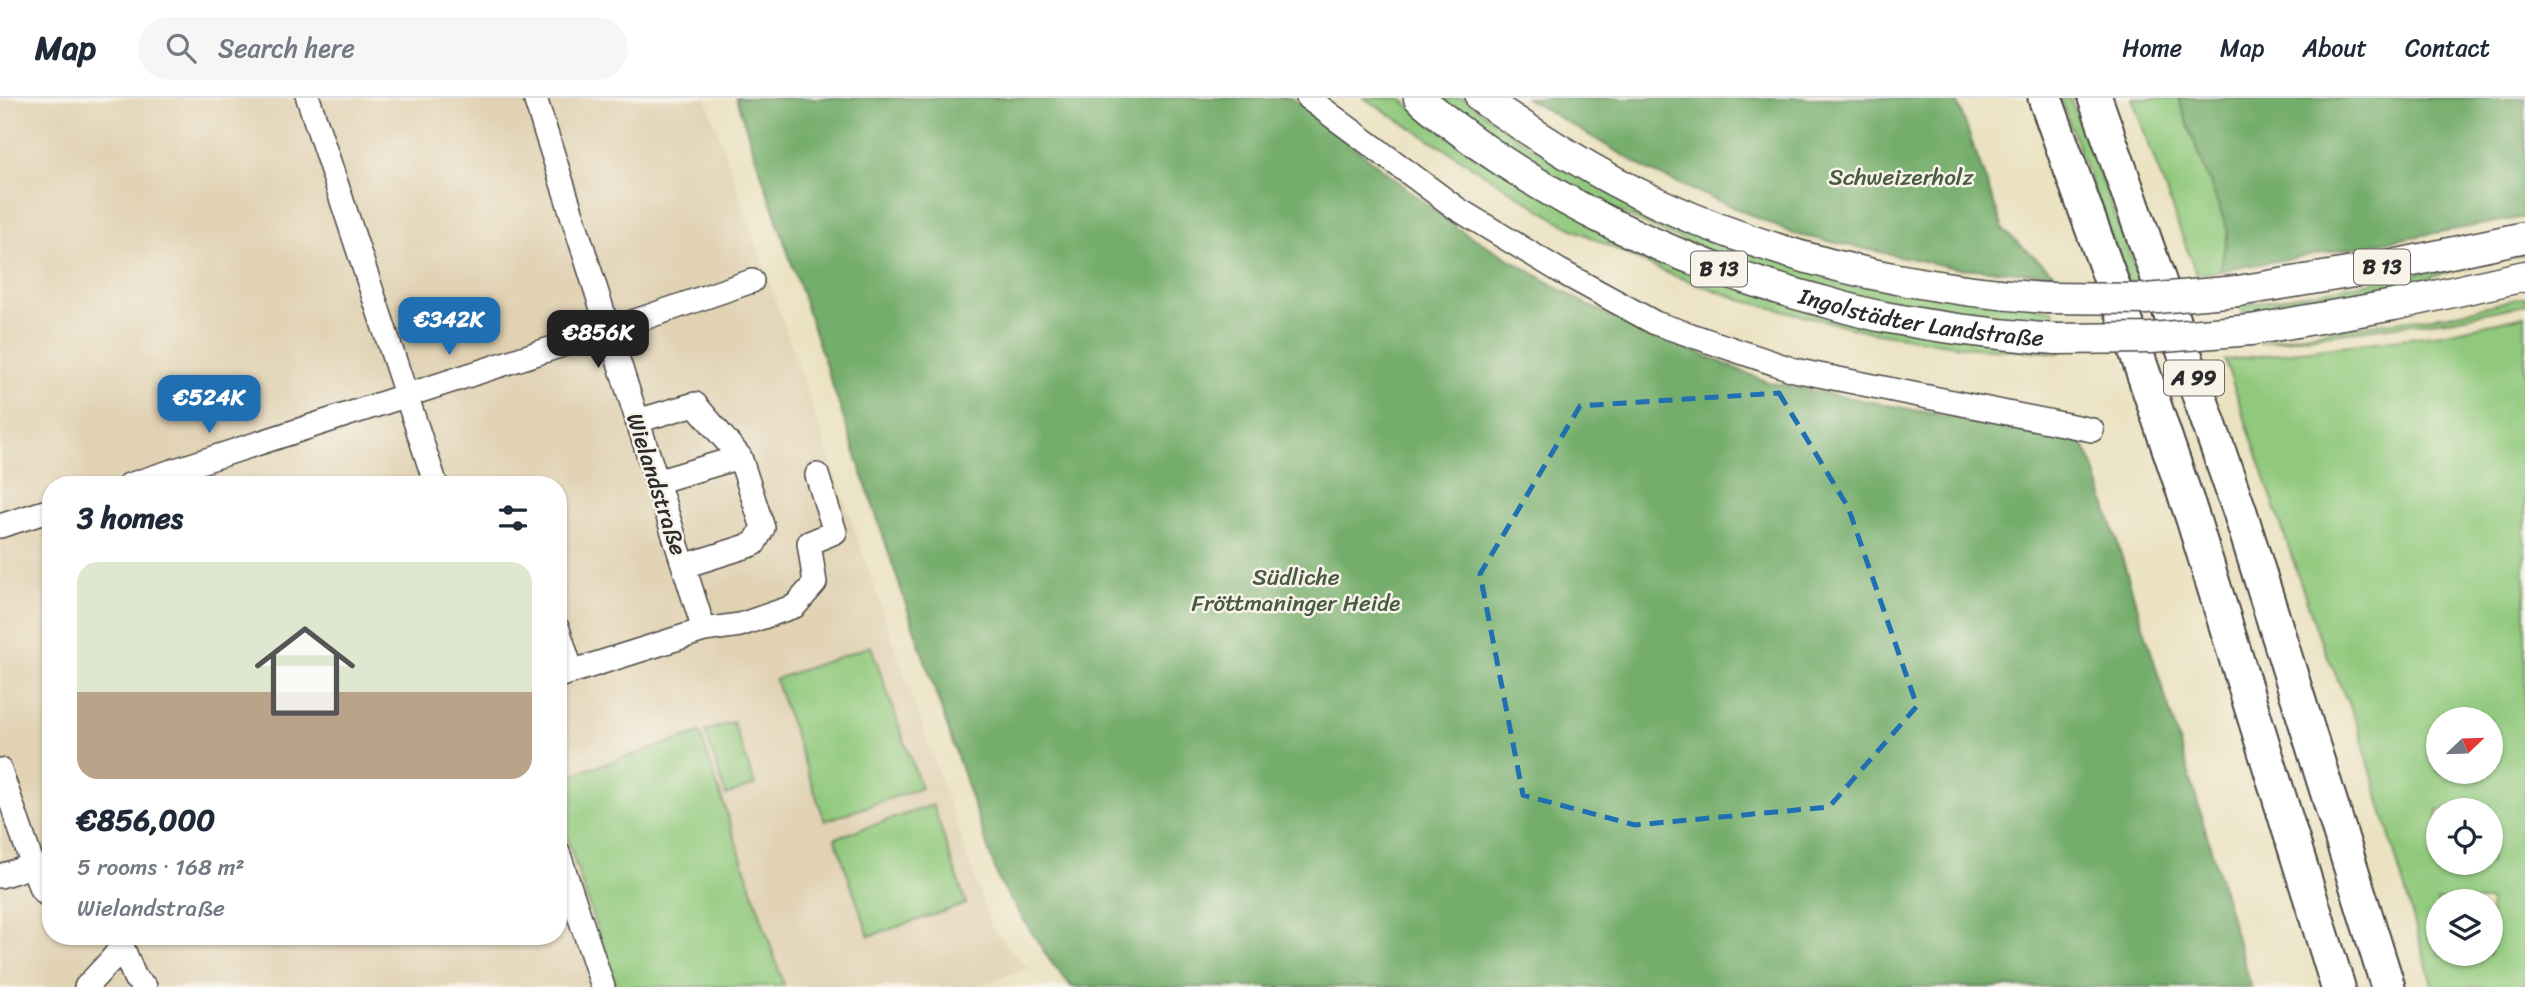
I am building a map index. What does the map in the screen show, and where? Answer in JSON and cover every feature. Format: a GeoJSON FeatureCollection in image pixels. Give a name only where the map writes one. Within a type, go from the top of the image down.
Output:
{"type":"FeatureCollection","features":[{"type":"Feature","properties":{"kind":"highway","name":"A 99"},"geometry":{"type":"LineString","coordinates":[[2045,98],[2125,319],[2193,519],[2338,987]]}},
{"type":"Feature","properties":{"kind":"highway","name":"A 99"},"geometry":{"type":"LineString","coordinates":[[2095,98],[2240,512],[2388,987]]}},
{"type":"Feature","properties":{"kind":"main road","name":"Ingolstädter Landstraße"},"geometry":{"type":"LineString","coordinates":[[1419,98],[1439,115],[1528,176],[1613,224],[1682,256],[1783,291],[1882,317],[2007,335],[2057,339],[2151,338],[2251,330],[2394,306],[2521,278]]}},
{"type":"Feature","properties":{"kind":"main road","name":"Ingolstädter Landstraße"},"geometry":{"type":"LineString","coordinates":[[1482,98],[1578,161],[1659,204],[1744,239],[1882,278],[1983,294],[2146,299],[2238,290],[2384,267],[2525,237]]}},
{"type":"Feature","properties":{"kind":"street"},"geometry":{"type":"LineString","coordinates":[[308,98],[433,476]]}},
{"type":"Feature","properties":{"kind":"street","name":"Wielandstraße"},"geometry":{"type":"LineString","coordinates":[[535,98],[704,630]]}},
{"type":"Feature","properties":{"kind":"street"},"geometry":{"type":"LineString","coordinates":[[1308,98],[1456,208],[1560,271],[1656,323],[1794,370],[2092,430]]}},
{"type":"Feature","properties":{"kind":"street"},"geometry":{"type":"LineString","coordinates":[[156,476],[752,281]]}},
{"type":"Feature","properties":{"kind":"street"},"geometry":{"type":"LineString","coordinates":[[637,421],[695,404],[740,457],[763,528],[754,544],[684,566]]}},
{"type":"Feature","properties":{"kind":"street"},"geometry":{"type":"LineString","coordinates":[[656,482],[740,457]]}},
{"type":"Feature","properties":{"kind":"street"},"geometry":{"type":"LineString","coordinates":[[567,673],[704,630],[740,625],[794,606],[815,583],[809,543],[835,532],[817,475]]}},
{"type":"Feature","properties":{"kind":"street"},"geometry":{"type":"LineString","coordinates":[[0,526],[42,513]]}},
{"type":"Feature","properties":{"kind":"street"},"geometry":{"type":"LineString","coordinates":[[0,770],[42,890]]}},
{"type":"Feature","properties":{"kind":"street"},"geometry":{"type":"LineString","coordinates":[[0,876],[32,866]]}},
{"type":"Feature","properties":{"kind":"street"},"geometry":{"type":"LineString","coordinates":[[567,879],[603,987]]}},
{"type":"Feature","properties":{"kind":"street"},"geometry":{"type":"LineString","coordinates":[[86,987],[112,959],[118,945]]}},
{"type":"Feature","properties":{"kind":"street"},"geometry":{"type":"LineString","coordinates":[[122,945],[135,978],[145,987]]}},
{"type":"Feature","properties":{"kind":"highlighted area"},"geometry":{"type":"Polygon","coordinates":[[[1779,393],[1848,507],[1917,706],[1829,807],[1635,825],[1523,795],[1480,574],[1580,406],[1779,393]]]}},
{"type":"Feature","properties":{"kind":"shaded area"},"geometry":{"type":"Polygon","coordinates":[[[0,98],[706,98],[991,926],[1028,969],[973,987],[0,987],[0,98]]]}},
{"type":"Feature","properties":{"kind":"green space","name":"Südliche Fröttmaninger Heide"},"geometry":{"type":"Polygon","coordinates":[[[736,98],[1292,98],[1457,228],[1589,306],[1767,382],[2082,442],[2093,464],[2190,777],[2251,987],[1072,987],[1050,961],[999,881],[736,98]]]}},
{"type":"Feature","properties":{"kind":"green space"},"geometry":{"type":"Polygon","coordinates":[[[1364,98],[1400,98],[1439,130],[1674,265],[2061,353],[1973,348],[1871,332],[1748,302],[1667,273],[1567,226],[1364,98]]]}},
{"type":"Feature","properties":{"kind":"green space"},"geometry":{"type":"Polygon","coordinates":[[[1440,98],[1464,98],[1520,140],[1620,196],[2054,311],[2055,323],[1986,319],[1915,309],[1793,280],[1733,260],[1674,237],[1562,181],[1509,149],[1440,98]]]}},
{"type":"Feature","properties":{"kind":"green space","name":"Schweizerholz"},"geometry":{"type":"Polygon","coordinates":[[[1526,98],[1956,98],[2004,231],[2055,274],[1956,268],[1794,234],[1650,171],[1526,98]]]}},
{"type":"Feature","properties":{"kind":"green space"},"geometry":{"type":"Polygon","coordinates":[[[2060,98],[2070,98],[2140,281],[2128,281],[2060,98]]]}},
{"type":"Feature","properties":{"kind":"green space"},"geometry":{"type":"Polygon","coordinates":[[[2132,98],[2178,98],[2228,231],[2220,271],[2196,274],[2132,98]]]}},
{"type":"Feature","properties":{"kind":"green space"},"geometry":{"type":"Polygon","coordinates":[[[2178,98],[2525,98],[2525,217],[2220,271],[2228,231],[2178,98]]]}},
{"type":"Feature","properties":{"kind":"green space"},"geometry":{"type":"Polygon","coordinates":[[[2525,249],[2525,254],[2438,274],[2363,298],[2246,317],[2240,306],[2411,275],[2525,249]]]}},
{"type":"Feature","properties":{"kind":"green space"},"geometry":{"type":"Polygon","coordinates":[[[2525,297],[2525,305],[2454,319],[2259,343],[2337,329],[2449,315],[2525,297]]]}},
{"type":"Feature","properties":{"kind":"green space"},"geometry":{"type":"Polygon","coordinates":[[[2525,316],[2525,987],[2433,987],[2427,966],[2503,966],[2503,889],[2426,889],[2426,963],[2358,726],[2318,634],[2225,360],[2442,334],[2525,316]]]}},
{"type":"Feature","properties":{"kind":"green space"},"geometry":{"type":"Polygon","coordinates":[[[871,646],[921,788],[825,821],[775,679],[871,646]]]}},
{"type":"Feature","properties":{"kind":"green space"},"geometry":{"type":"Polygon","coordinates":[[[733,722],[755,785],[726,795],[705,731],[733,722]]]}},
{"type":"Feature","properties":{"kind":"green space"},"geometry":{"type":"Polygon","coordinates":[[[700,733],[784,986],[616,987],[567,838],[567,776],[700,733]]]}},
{"type":"Feature","properties":{"kind":"green space"},"geometry":{"type":"Polygon","coordinates":[[[933,805],[966,904],[869,936],[835,838],[933,805]]]}}]}
